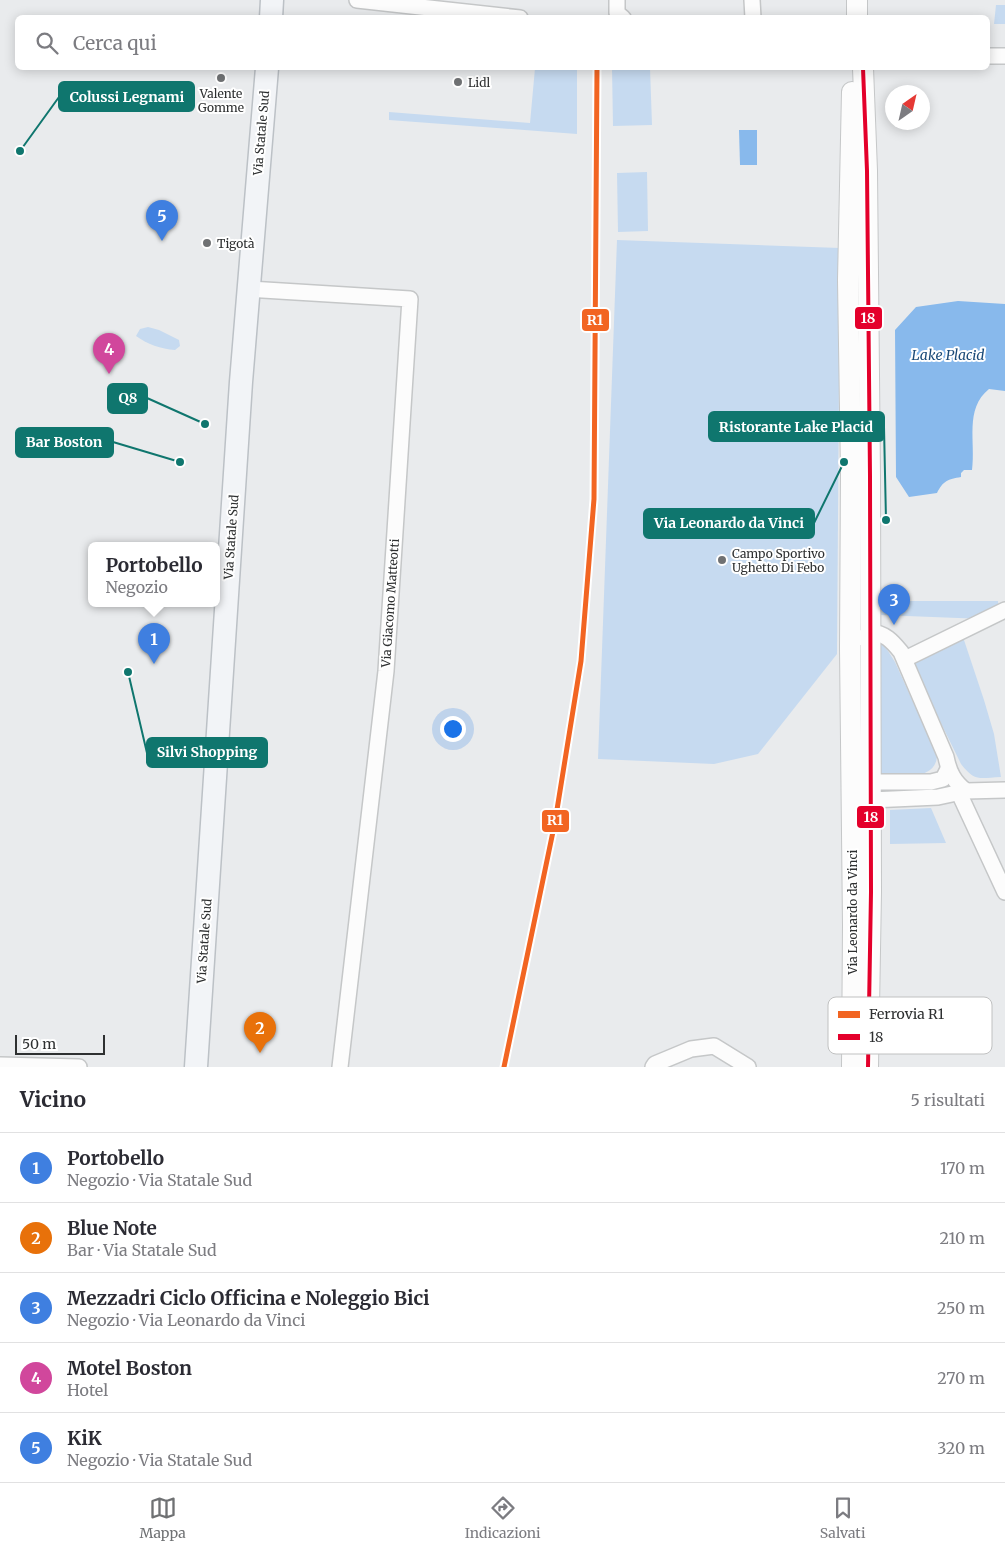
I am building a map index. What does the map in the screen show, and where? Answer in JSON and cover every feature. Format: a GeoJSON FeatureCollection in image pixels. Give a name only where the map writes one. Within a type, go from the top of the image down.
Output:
{"type":"FeatureCollection","features":[{"type":"Feature","properties":{"kind":"main road"},"geometry":{"type":"LineString","coordinates":[[271,15],[272,0]]}},
{"type":"Feature","properties":{"kind":"main road","name":"Via Statale Sud"},"geometry":{"type":"LineString","coordinates":[[196,1067],[248,289],[267,70]]}},
{"type":"Feature","properties":{"kind":"street"},"geometry":{"type":"LineString","coordinates":[[357,0],[493,15]]}},
{"type":"Feature","properties":{"kind":"street"},"geometry":{"type":"LineString","coordinates":[[617,0],[617,13],[619,15]]}},
{"type":"Feature","properties":{"kind":"street"},"geometry":{"type":"LineString","coordinates":[[752,0],[752,15]]}},
{"type":"Feature","properties":{"kind":"street"},"geometry":{"type":"LineString","coordinates":[[857,0],[857,15]]}},
{"type":"Feature","properties":{"kind":"street"},"geometry":{"type":"LineString","coordinates":[[990,56],[1005,56]]}},
{"type":"Feature","properties":{"kind":"street","name":"Via Leonardo da Vinci"},"geometry":{"type":"LineString","coordinates":[[853,70],[848,243],[860,390],[870,632],[870,997]]}},
{"type":"Feature","properties":{"kind":"street","name":"Via Leonardo da Vinci"},"geometry":{"type":"LineString","coordinates":[[852,997],[850,648],[867,171],[863,70]]}},
{"type":"Feature","properties":{"kind":"street","name":"Via Giacomo Matteotti"},"geometry":{"type":"LineString","coordinates":[[248,289],[410,299],[386,671],[340,1067]]}},
{"type":"Feature","properties":{"kind":"street"},"geometry":{"type":"LineString","coordinates":[[905,659],[1005,610]]}},
{"type":"Feature","properties":{"kind":"street"},"geometry":{"type":"LineString","coordinates":[[850,648],[870,632],[878,632],[891,640],[905,659],[953,779],[963,792],[1005,892]]}},
{"type":"Feature","properties":{"kind":"street"},"geometry":{"type":"LineString","coordinates":[[850,673],[863,668],[867,671],[870,679]]}},
{"type":"Feature","properties":{"kind":"street"},"geometry":{"type":"LineString","coordinates":[[852,792],[862,798],[871,791],[943,779],[947,763]]}},
{"type":"Feature","properties":{"kind":"street"},"geometry":{"type":"LineString","coordinates":[[932,782],[963,792]]}},
{"type":"Feature","properties":{"kind":"street"},"geometry":{"type":"LineString","coordinates":[[871,791],[938,797],[963,792],[1005,790]]}},
{"type":"Feature","properties":{"kind":"street"},"geometry":{"type":"LineString","coordinates":[[852,877],[858,885],[859,920],[862,925],[871,927]]}},
{"type":"Feature","properties":{"kind":"street"},"geometry":{"type":"LineString","coordinates":[[653,1067],[655,1064],[691,1049],[714,1046],[748,1067]]}},
{"type":"Feature","properties":{"kind":"street","name":"Via Leonardo da Vinci"},"geometry":{"type":"LineString","coordinates":[[852,1054],[852,1067]]}},
{"type":"Feature","properties":{"kind":"street","name":"Via Leonardo da Vinci"},"geometry":{"type":"LineString","coordinates":[[868,1054],[868,1067]]}},
{"type":"Feature","properties":{"kind":"street"},"geometry":{"type":"LineString","coordinates":[[0,1065],[79,1067]]}},
{"type":"Feature","properties":{"kind":"shaded area"},"geometry":{"type":"Polygon","coordinates":[[[996,5],[1005,5],[1005,24],[994,24],[996,5]]]}},
{"type":"Feature","properties":{"kind":"shaded area"},"geometry":{"type":"Polygon","coordinates":[[[535,70],[577,70],[577,134],[389,120],[389,112],[530,123],[535,70]]]}},
{"type":"Feature","properties":{"kind":"shaded area"},"geometry":{"type":"Polygon","coordinates":[[[612,70],[650,70],[652,125],[613,126],[612,70]]]}},
{"type":"Feature","properties":{"kind":"shaded area"},"geometry":{"type":"Polygon","coordinates":[[[647,172],[648,231],[618,232],[617,173],[647,172]]]}},
{"type":"Feature","properties":{"kind":"shaded area","name":"Campo Sportivo Ughetto Di Febo"},"geometry":{"type":"Polygon","coordinates":[[[617,240],[840,248],[837,654],[758,754],[714,764],[598,759],[617,240]]]}},
{"type":"Feature","properties":{"kind":"shaded area"},"geometry":{"type":"Polygon","coordinates":[[[148,327],[179,340],[180,346],[175,350],[165,349],[149,344],[136,336],[140,329],[148,327]]]}},
{"type":"Feature","properties":{"kind":"shaded area"},"geometry":{"type":"Polygon","coordinates":[[[881,601],[998,601],[999,611],[984,619],[881,615],[881,601]]]}},
{"type":"Feature","properties":{"kind":"shaded area"},"geometry":{"type":"Polygon","coordinates":[[[963,637],[994,734],[1001,777],[978,778],[970,774],[961,764],[911,662],[963,637]]]}},
{"type":"Feature","properties":{"kind":"shaded area"},"geometry":{"type":"Polygon","coordinates":[[[878,639],[895,662],[937,755],[931,769],[915,776],[880,779],[878,639]]]}},
{"type":"Feature","properties":{"kind":"shaded area"},"geometry":{"type":"Polygon","coordinates":[[[931,808],[946,843],[890,844],[890,810],[931,808]]]}},
{"type":"Feature","properties":{"kind":"water"},"geometry":{"type":"Polygon","coordinates":[[[739,130],[757,130],[757,165],[740,165],[739,130]]]}},
{"type":"Feature","properties":{"kind":"water","name":"Lake Placid"},"geometry":{"type":"Polygon","coordinates":[[[958,301],[1005,304],[1005,391],[989,389],[976,406],[973,427],[972,470],[964,470],[961,473],[961,477],[946,481],[937,493],[909,497],[896,477],[895,330],[916,307],[958,301]]]}},
{"type":"Feature","properties":{"kind":"rail line","name":"R1"},"geometry":{"type":"LineString","coordinates":[[504,1067],[555,822],[581,661],[594,499],[597,70]]}},
{"type":"Feature","properties":{"kind":"transit line","name":"18"},"geometry":{"type":"LineString","coordinates":[[863,70],[867,171],[870,476],[871,892],[869,997]]}},
{"type":"Feature","properties":{"kind":"transit line","name":"18"},"geometry":{"type":"LineString","coordinates":[[868,1054],[868,1067]]}},
{"type":"Feature","properties":{"kind":"place","name":"Valente Gomme"},"geometry":{"type":"Point","coordinates":[221,78]}},
{"type":"Feature","properties":{"kind":"place","name":"Lidl"},"geometry":{"type":"Point","coordinates":[458,82]}},
{"type":"Feature","properties":{"kind":"place","name":"Colussi Legnami"},"geometry":{"type":"Point","coordinates":[20,151]}},
{"type":"Feature","properties":{"kind":"place","name":"KiK"},"geometry":{"type":"Point","coordinates":[162,241]}},
{"type":"Feature","properties":{"kind":"place","name":"Tigotà"},"geometry":{"type":"Point","coordinates":[207,243]}},
{"type":"Feature","properties":{"kind":"place","name":"Motel Boston"},"geometry":{"type":"Point","coordinates":[109,374]}},
{"type":"Feature","properties":{"kind":"place","name":"Q8"},"geometry":{"type":"Point","coordinates":[205,424]}},
{"type":"Feature","properties":{"kind":"place","name":"Bar Boston"},"geometry":{"type":"Point","coordinates":[180,462]}},
{"type":"Feature","properties":{"kind":"place","name":"Via Leonardo da Vinci"},"geometry":{"type":"Point","coordinates":[844,462]}},
{"type":"Feature","properties":{"kind":"place","name":"Ristorante Lake Placid"},"geometry":{"type":"Point","coordinates":[886,520]}},
{"type":"Feature","properties":{"kind":"place","name":"Campo Sportivo Ughetto Di Febo"},"geometry":{"type":"Point","coordinates":[722,560]}},
{"type":"Feature","properties":{"kind":"place","name":"Mezzadri Ciclo Officina e Noleggio Bici"},"geometry":{"type":"Point","coordinates":[894,625]}},
{"type":"Feature","properties":{"kind":"place","name":"Portobello"},"geometry":{"type":"Point","coordinates":[154,664]}},
{"type":"Feature","properties":{"kind":"place","name":"Silvi Shopping"},"geometry":{"type":"Point","coordinates":[128,672]}},
{"type":"Feature","properties":{"kind":"place","name":"Blue Note"},"geometry":{"type":"Point","coordinates":[260,1053]}}]}
